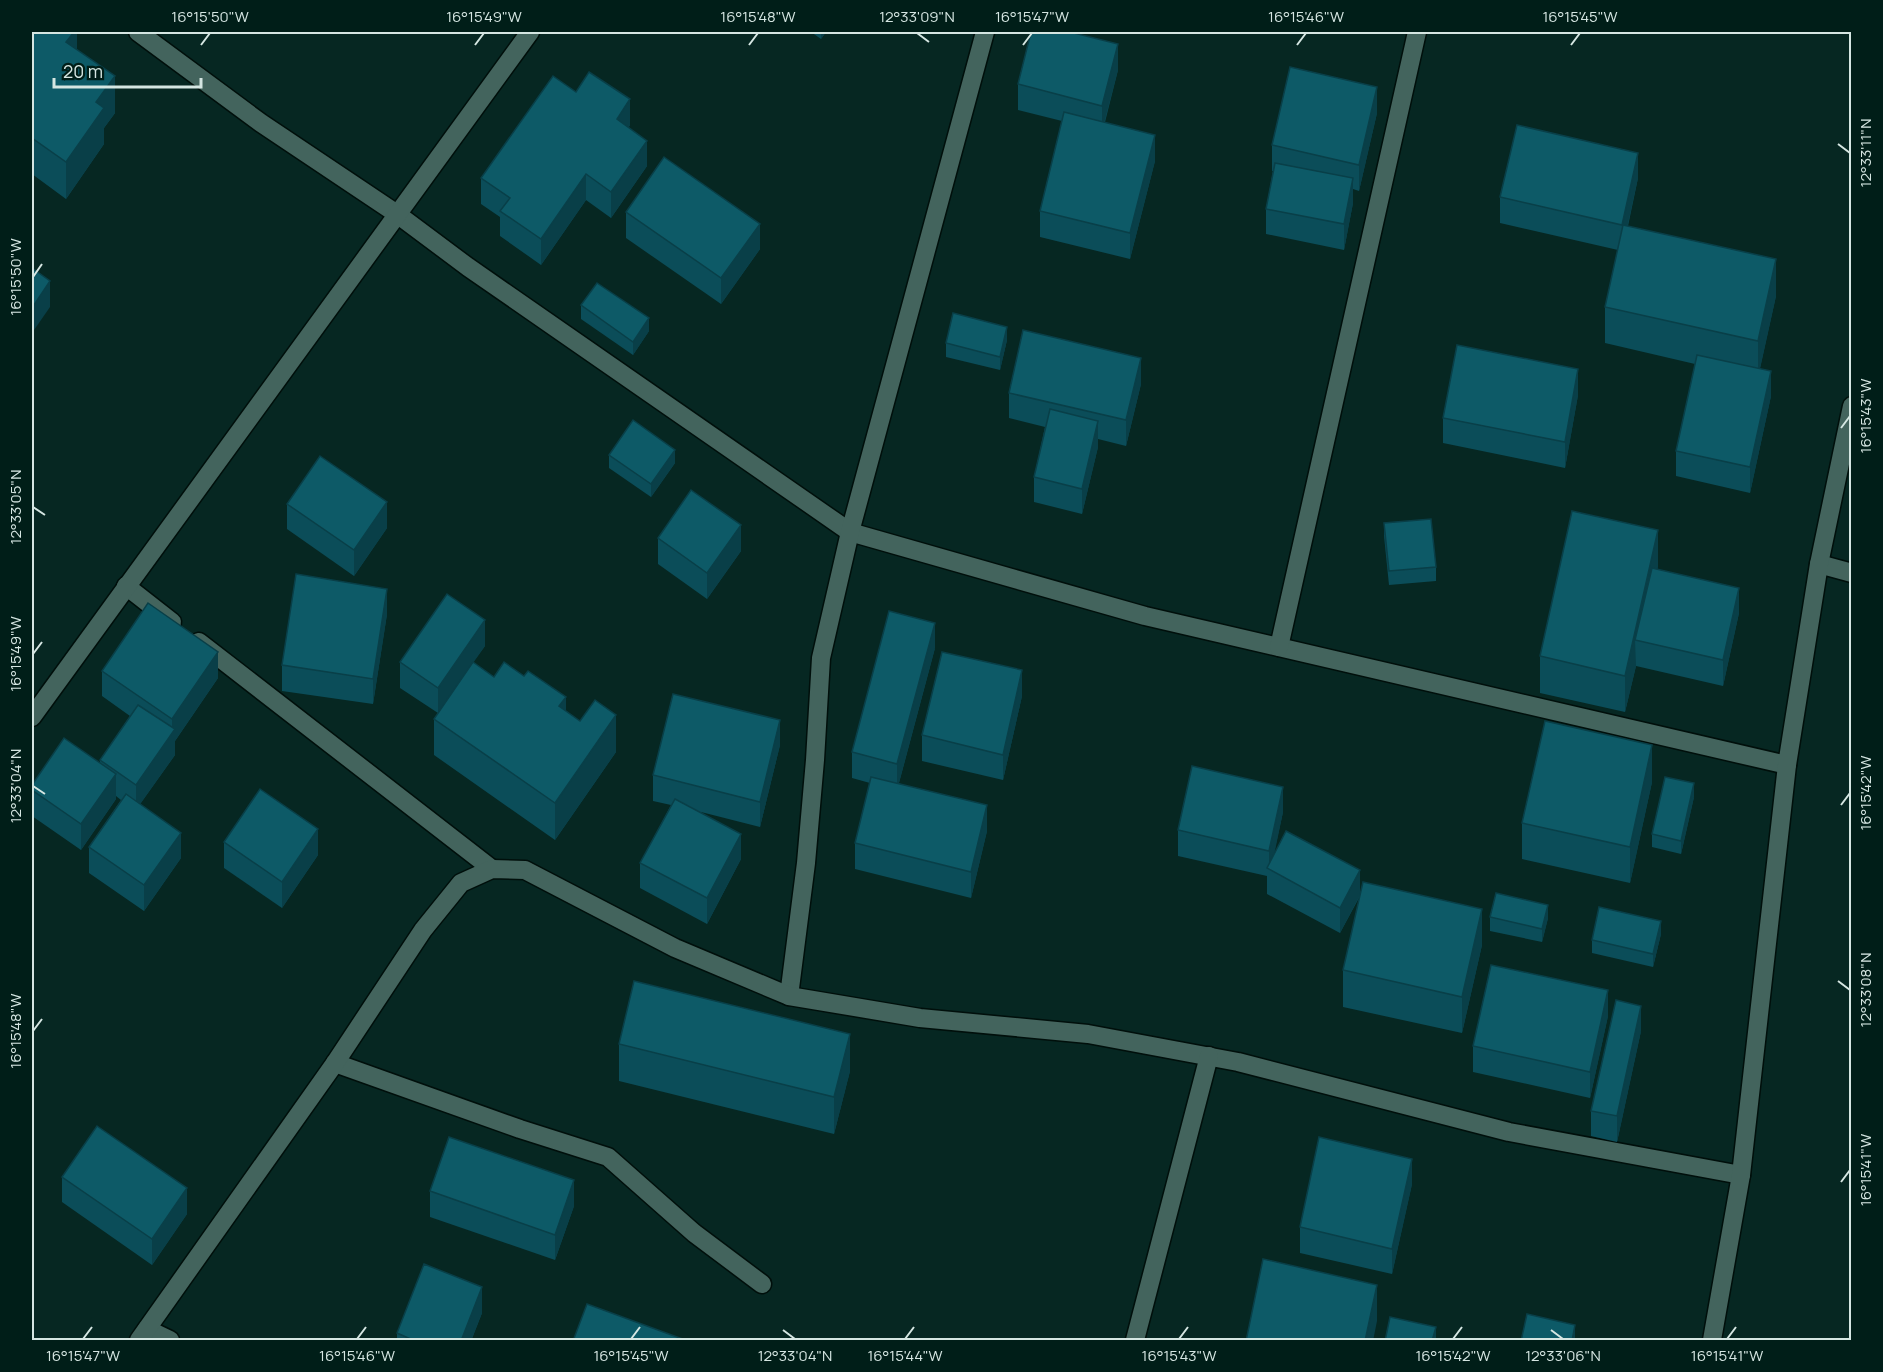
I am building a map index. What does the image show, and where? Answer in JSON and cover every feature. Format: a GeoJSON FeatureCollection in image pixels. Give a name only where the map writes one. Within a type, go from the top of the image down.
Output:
{"type":"FeatureCollection","features":[{"type":"Feature","properties":{"kind":"street"},"geometry":{"type":"LineString","coordinates":[[138,32],[261,123],[397,214],[468,267],[850,532],[1145,616],[1787,765]]}},
{"type":"Feature","properties":{"kind":"street"},"geometry":{"type":"LineString","coordinates":[[32,717],[530,32]]}},
{"type":"Feature","properties":{"kind":"street"},"geometry":{"type":"LineString","coordinates":[[789,996],[806,863],[821,658],[850,532],[985,32]]}},
{"type":"Feature","properties":{"kind":"street"},"geometry":{"type":"LineString","coordinates":[[1279,647],[1417,32]]}},
{"type":"Feature","properties":{"kind":"street"},"geometry":{"type":"LineString","coordinates":[[1712,1341],[1741,1175],[1787,765],[1819,564],[1851,406]]}},
{"type":"Feature","properties":{"kind":"street"},"geometry":{"type":"LineString","coordinates":[[1819,564],[1851,573]]}},
{"type":"Feature","properties":{"kind":"street"},"geometry":{"type":"LineString","coordinates":[[126,586],[492,869]]}},
{"type":"Feature","properties":{"kind":"street"},"geometry":{"type":"LineString","coordinates":[[170,1341],[143,1335],[335,1063],[423,930],[461,882],[492,869],[525,870],[675,948],[789,996],[920,1018],[1088,1034],[1209,1056],[1509,1132],[1741,1175]]}},
{"type":"Feature","properties":{"kind":"street"},"geometry":{"type":"LineString","coordinates":[[1135,1341],[1209,1056]]}},
{"type":"Feature","properties":{"kind":"street"},"geometry":{"type":"LineString","coordinates":[[335,1063],[520,1130],[608,1157],[694,1233],[762,1284]]}},
{"type":"Feature","properties":{"kind":"building"},"geometry":{"type":"Polygon","coordinates":[[[32,32],[74,32],[66,42],[115,76],[96,102],[104,108],[66,162],[32,138],[32,32]]]}},
{"type":"Feature","properties":{"kind":"building"},"geometry":{"type":"Polygon","coordinates":[[[1031,32],[1070,32],[1118,44],[1102,106],[1018,84],[1031,32]]]}},
{"type":"Feature","properties":{"kind":"building"},"geometry":{"type":"Polygon","coordinates":[[[1290,67],[1377,87],[1359,165],[1272,145],[1290,67]]]}},
{"type":"Feature","properties":{"kind":"building"},"geometry":{"type":"Polygon","coordinates":[[[589,72],[630,99],[617,119],[647,141],[611,192],[586,174],[541,239],[500,211],[510,198],[481,178],[553,76],[576,92],[589,72]]]}},
{"type":"Feature","properties":{"kind":"building"},"geometry":{"type":"Polygon","coordinates":[[[1064,112],[1155,135],[1130,233],[1040,211],[1064,112]]]}},
{"type":"Feature","properties":{"kind":"building"},"geometry":{"type":"Polygon","coordinates":[[[1517,125],[1638,153],[1622,225],[1500,197],[1517,125]]]}},
{"type":"Feature","properties":{"kind":"building"},"geometry":{"type":"Polygon","coordinates":[[[664,157],[760,224],[721,278],[626,212],[664,157]]]}},
{"type":"Feature","properties":{"kind":"building"},"geometry":{"type":"Polygon","coordinates":[[[1275,163],[1353,178],[1344,224],[1266,209],[1275,163]]]}},
{"type":"Feature","properties":{"kind":"building"},"geometry":{"type":"Polygon","coordinates":[[[1623,225],[1776,259],[1758,341],[1605,307],[1623,225]]]}},
{"type":"Feature","properties":{"kind":"building"},"geometry":{"type":"Polygon","coordinates":[[[32,268],[50,281],[32,308],[32,268]]]}},
{"type":"Feature","properties":{"kind":"building"},"geometry":{"type":"Polygon","coordinates":[[[597,283],[649,318],[633,342],[581,305],[597,283]]]}},
{"type":"Feature","properties":{"kind":"building"},"geometry":{"type":"Polygon","coordinates":[[[953,313],[1007,327],[1000,357],[946,343],[953,313]]]}},
{"type":"Feature","properties":{"kind":"building"},"geometry":{"type":"Polygon","coordinates":[[[1023,330],[1141,358],[1126,420],[1009,393],[1023,330]]]}},
{"type":"Feature","properties":{"kind":"building"},"geometry":{"type":"Polygon","coordinates":[[[1457,345],[1578,369],[1565,442],[1443,418],[1457,345]]]}},
{"type":"Feature","properties":{"kind":"building"},"geometry":{"type":"Polygon","coordinates":[[[1697,355],[1771,371],[1750,467],[1676,451],[1697,355]]]}},
{"type":"Feature","properties":{"kind":"building"},"geometry":{"type":"Polygon","coordinates":[[[1050,409],[1098,421],[1082,489],[1034,477],[1050,409]]]}},
{"type":"Feature","properties":{"kind":"building"},"geometry":{"type":"Polygon","coordinates":[[[633,420],[675,450],[651,484],[609,455],[633,420]]]}},
{"type":"Feature","properties":{"kind":"building"},"geometry":{"type":"Polygon","coordinates":[[[320,456],[387,502],[354,550],[287,504],[320,456]]]}},
{"type":"Feature","properties":{"kind":"building"},"geometry":{"type":"Polygon","coordinates":[[[691,490],[741,525],[707,573],[658,538],[691,490]]]}},
{"type":"Feature","properties":{"kind":"building"},"geometry":{"type":"Polygon","coordinates":[[[1572,511],[1658,530],[1625,676],[1540,656],[1572,511]]]}},
{"type":"Feature","properties":{"kind":"building"},"geometry":{"type":"Polygon","coordinates":[[[1431,519],[1436,567],[1389,571],[1384,523],[1431,519]]]}},
{"type":"Feature","properties":{"kind":"building"},"geometry":{"type":"Polygon","coordinates":[[[1652,568],[1739,588],[1723,660],[1635,640],[1652,568]]]}},
{"type":"Feature","properties":{"kind":"building"},"geometry":{"type":"Polygon","coordinates":[[[296,574],[387,589],[373,679],[282,665],[296,574]]]}},
{"type":"Feature","properties":{"kind":"building"},"geometry":{"type":"Polygon","coordinates":[[[447,594],[485,620],[438,688],[400,662],[447,594]]]}},
{"type":"Feature","properties":{"kind":"building"},"geometry":{"type":"Polygon","coordinates":[[[148,603],[218,652],[172,719],[102,671],[148,603]]]}},
{"type":"Feature","properties":{"kind":"building"},"geometry":{"type":"Polygon","coordinates":[[[889,611],[935,623],[897,764],[852,752],[889,611]]]}},
{"type":"Feature","properties":{"kind":"building"},"geometry":{"type":"Polygon","coordinates":[[[942,652],[1022,670],[1003,755],[922,735],[942,652]]]}},
{"type":"Feature","properties":{"kind":"building"},"geometry":{"type":"Polygon","coordinates":[[[473,662],[494,677],[504,662],[524,676],[528,671],[566,697],[559,706],[580,721],[595,700],[616,715],[555,803],[434,719],[473,662]]]}},
{"type":"Feature","properties":{"kind":"building"},"geometry":{"type":"Polygon","coordinates":[[[673,694],[780,720],[760,802],[653,775],[673,694]]]}},
{"type":"Feature","properties":{"kind":"building"},"geometry":{"type":"Polygon","coordinates":[[[138,705],[175,729],[136,785],[100,760],[138,705]]]}},
{"type":"Feature","properties":{"kind":"building"},"geometry":{"type":"Polygon","coordinates":[[[1545,721],[1652,745],[1630,847],[1522,823],[1545,721]]]}},
{"type":"Feature","properties":{"kind":"building"},"geometry":{"type":"Polygon","coordinates":[[[64,738],[116,774],[81,824],[32,790],[32,785],[64,738]]]}},
{"type":"Feature","properties":{"kind":"building"},"geometry":{"type":"Polygon","coordinates":[[[1192,766],[1283,787],[1269,851],[1178,830],[1192,766]]]}},
{"type":"Feature","properties":{"kind":"building"},"geometry":{"type":"Polygon","coordinates":[[[871,777],[987,805],[971,872],[855,843],[871,777]]]}},
{"type":"Feature","properties":{"kind":"building"},"geometry":{"type":"Polygon","coordinates":[[[1665,777],[1694,783],[1681,841],[1652,834],[1665,777]]]}},
{"type":"Feature","properties":{"kind":"building"},"geometry":{"type":"Polygon","coordinates":[[[260,789],[318,829],[282,882],[224,842],[260,789]]]}},
{"type":"Feature","properties":{"kind":"building"},"geometry":{"type":"Polygon","coordinates":[[[126,794],[181,833],[144,885],[89,847],[126,794]]]}},
{"type":"Feature","properties":{"kind":"building"},"geometry":{"type":"Polygon","coordinates":[[[675,799],[741,834],[707,898],[640,863],[675,799]]]}},
{"type":"Feature","properties":{"kind":"building"},"geometry":{"type":"Polygon","coordinates":[[[1286,831],[1360,870],[1340,908],[1267,868],[1286,831]]]}},
{"type":"Feature","properties":{"kind":"building"},"geometry":{"type":"Polygon","coordinates":[[[1363,882],[1482,909],[1462,997],[1343,970],[1363,882]]]}},
{"type":"Feature","properties":{"kind":"building"},"geometry":{"type":"Polygon","coordinates":[[[1496,893],[1548,905],[1542,929],[1490,917],[1496,893]]]}},
{"type":"Feature","properties":{"kind":"building"},"geometry":{"type":"Polygon","coordinates":[[[1599,907],[1661,921],[1653,954],[1592,940],[1599,907]]]}},
{"type":"Feature","properties":{"kind":"building"},"geometry":{"type":"Polygon","coordinates":[[[1491,965],[1608,990],[1590,1072],[1473,1046],[1491,965]]]}},
{"type":"Feature","properties":{"kind":"building"},"geometry":{"type":"Polygon","coordinates":[[[634,981],[850,1034],[834,1097],[619,1044],[634,981]]]}},
{"type":"Feature","properties":{"kind":"building"},"geometry":{"type":"Polygon","coordinates":[[[1616,1000],[1641,1006],[1617,1116],[1591,1111],[1616,1000]]]}},
{"type":"Feature","properties":{"kind":"building"},"geometry":{"type":"Polygon","coordinates":[[[97,1126],[187,1188],[152,1239],[62,1177],[97,1126]]]}},
{"type":"Feature","properties":{"kind":"building"},"geometry":{"type":"Polygon","coordinates":[[[449,1137],[574,1180],[555,1235],[430,1191],[449,1137]]]}},
{"type":"Feature","properties":{"kind":"building"},"geometry":{"type":"Polygon","coordinates":[[[1319,1137],[1412,1159],[1392,1249],[1300,1227],[1319,1137]]]}},
{"type":"Feature","properties":{"kind":"building"},"geometry":{"type":"Polygon","coordinates":[[[1263,1259],[1377,1285],[1365,1341],[1246,1341],[1263,1259]]]}},
{"type":"Feature","properties":{"kind":"building"},"geometry":{"type":"Polygon","coordinates":[[[424,1264],[482,1287],[461,1341],[415,1341],[397,1333],[424,1264]]]}},
{"type":"Feature","properties":{"kind":"building"},"geometry":{"type":"Polygon","coordinates":[[[587,1304],[688,1341],[573,1341],[587,1304]]]}},
{"type":"Feature","properties":{"kind":"building"},"geometry":{"type":"Polygon","coordinates":[[[1527,1314],[1575,1325],[1572,1341],[1521,1341],[1527,1314]]]}},
{"type":"Feature","properties":{"kind":"building"},"geometry":{"type":"Polygon","coordinates":[[[1390,1317],[1436,1327],[1432,1341],[1385,1341],[1390,1317]]]}}]}
